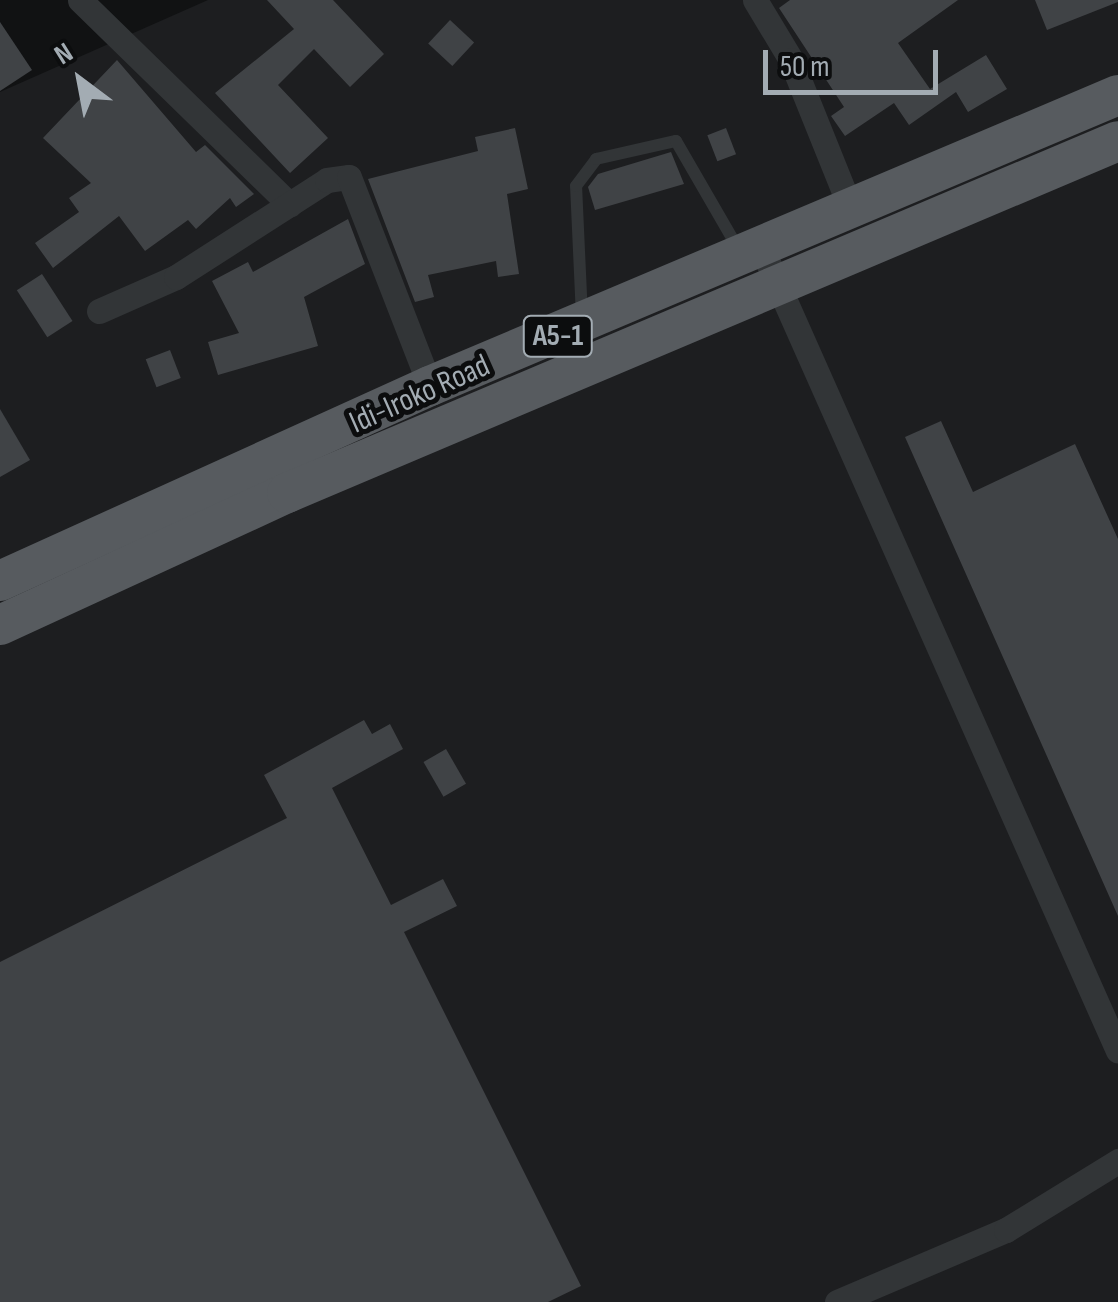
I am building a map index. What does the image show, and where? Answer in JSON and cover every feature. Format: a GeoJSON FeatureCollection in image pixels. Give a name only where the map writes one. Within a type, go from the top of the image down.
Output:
{"type":"FeatureCollection","features":[{"type":"Feature","properties":{"kind":"highway","name":"Idi-Iroko Road"},"geometry":{"type":"LineString","coordinates":[[0,582],[430,386],[852,212],[1118,94]]}},
{"type":"Feature","properties":{"kind":"highway","name":"A5-1"},"geometry":{"type":"LineString","coordinates":[[0,625],[287,493],[1117,145]]}},
{"type":"Feature","properties":{"kind":"street"},"geometry":{"type":"LineString","coordinates":[[80,0],[290,205]]}},
{"type":"Feature","properties":{"kind":"street"},"geometry":{"type":"LineString","coordinates":[[755,0],[791,60],[852,212]]}},
{"type":"Feature","properties":{"kind":"street"},"geometry":{"type":"LineString","coordinates":[[99,311],[176,278],[327,180],[349,177],[430,386]]}},
{"type":"Feature","properties":{"kind":"street"},"geometry":{"type":"LineString","coordinates":[[753,252],[774,287],[1118,1051]]}},
{"type":"Feature","properties":{"kind":"street"},"geometry":{"type":"LineString","coordinates":[[836,1302],[1006,1230],[1118,1161]]}},
{"type":"Feature","properties":{"kind":"lane"},"geometry":{"type":"LineString","coordinates":[[583,326],[576,186],[596,159],[676,141],[753,252]]}},
{"type":"Feature","properties":{"kind":"shaded area"},"geometry":{"type":"Polygon","coordinates":[[[208,0],[1118,0],[1118,1302],[0,1302],[0,92],[208,0]]]}},
{"type":"Feature","properties":{"kind":"building"},"geometry":{"type":"Polygon","coordinates":[[[267,0],[333,0],[384,54],[350,87],[314,49],[278,85],[328,138],[290,173],[215,93],[294,29],[267,0]]]}},
{"type":"Feature","properties":{"kind":"building"},"geometry":{"type":"Polygon","coordinates":[[[790,0],[958,0],[898,43],[930,89],[986,55],[1007,89],[968,112],[956,92],[909,125],[894,103],[845,136],[831,116],[844,107],[779,8],[790,0]]]}},
{"type":"Feature","properties":{"kind":"building"},"geometry":{"type":"Polygon","coordinates":[[[1035,0],[1118,0],[1118,2],[1047,30],[1035,0]]]}},
{"type":"Feature","properties":{"kind":"building"},"geometry":{"type":"Polygon","coordinates":[[[450,20],[474,43],[452,66],[428,43],[450,20]]]}},
{"type":"Feature","properties":{"kind":"building"},"geometry":{"type":"Polygon","coordinates":[[[0,22],[32,70],[0,91],[0,22]]]}},
{"type":"Feature","properties":{"kind":"building"},"geometry":{"type":"Polygon","coordinates":[[[117,60],[196,152],[205,145],[254,194],[236,207],[230,198],[196,229],[188,220],[145,251],[119,216],[53,268],[35,243],[79,212],[69,198],[91,183],[43,138],[117,60]]]}},
{"type":"Feature","properties":{"kind":"building"},"geometry":{"type":"Polygon","coordinates":[[[515,128],[528,189],[507,194],[519,274],[498,277],[496,261],[428,275],[434,297],[415,302],[368,179],[478,151],[475,137],[515,128]]]}},
{"type":"Feature","properties":{"kind":"building"},"geometry":{"type":"Polygon","coordinates":[[[726,128],[736,154],[717,161],[707,135],[726,128]]]}},
{"type":"Feature","properties":{"kind":"building"},"geometry":{"type":"Polygon","coordinates":[[[671,152],[684,184],[595,210],[588,187],[598,174],[671,152]]]}},
{"type":"Feature","properties":{"kind":"building"},"geometry":{"type":"Polygon","coordinates":[[[348,219],[365,264],[304,297],[318,346],[218,375],[208,342],[239,333],[212,281],[248,262],[253,272],[348,219]]]}},
{"type":"Feature","properties":{"kind":"building"},"geometry":{"type":"Polygon","coordinates":[[[42,274],[72,321],[47,337],[17,290],[42,274]]]}},
{"type":"Feature","properties":{"kind":"building"},"geometry":{"type":"Polygon","coordinates":[[[170,350],[181,378],[156,387],[146,359],[170,350]]]}},
{"type":"Feature","properties":{"kind":"building"},"geometry":{"type":"Polygon","coordinates":[[[0,409],[30,460],[0,477],[0,409]]]}},
{"type":"Feature","properties":{"kind":"building"},"geometry":{"type":"Polygon","coordinates":[[[941,421],[973,492],[1075,444],[1118,539],[1118,916],[905,437],[941,421]]]}},
{"type":"Feature","properties":{"kind":"building"},"geometry":{"type":"Polygon","coordinates":[[[364,720],[372,734],[390,724],[403,749],[332,788],[391,905],[443,879],[457,906],[404,932],[581,1286],[548,1302],[0,1302],[0,962],[287,818],[264,775],[364,720]]]}},
{"type":"Feature","properties":{"kind":"building"},"geometry":{"type":"Polygon","coordinates":[[[446,749],[466,784],[443,797],[423,762],[446,749]]]}}]}
